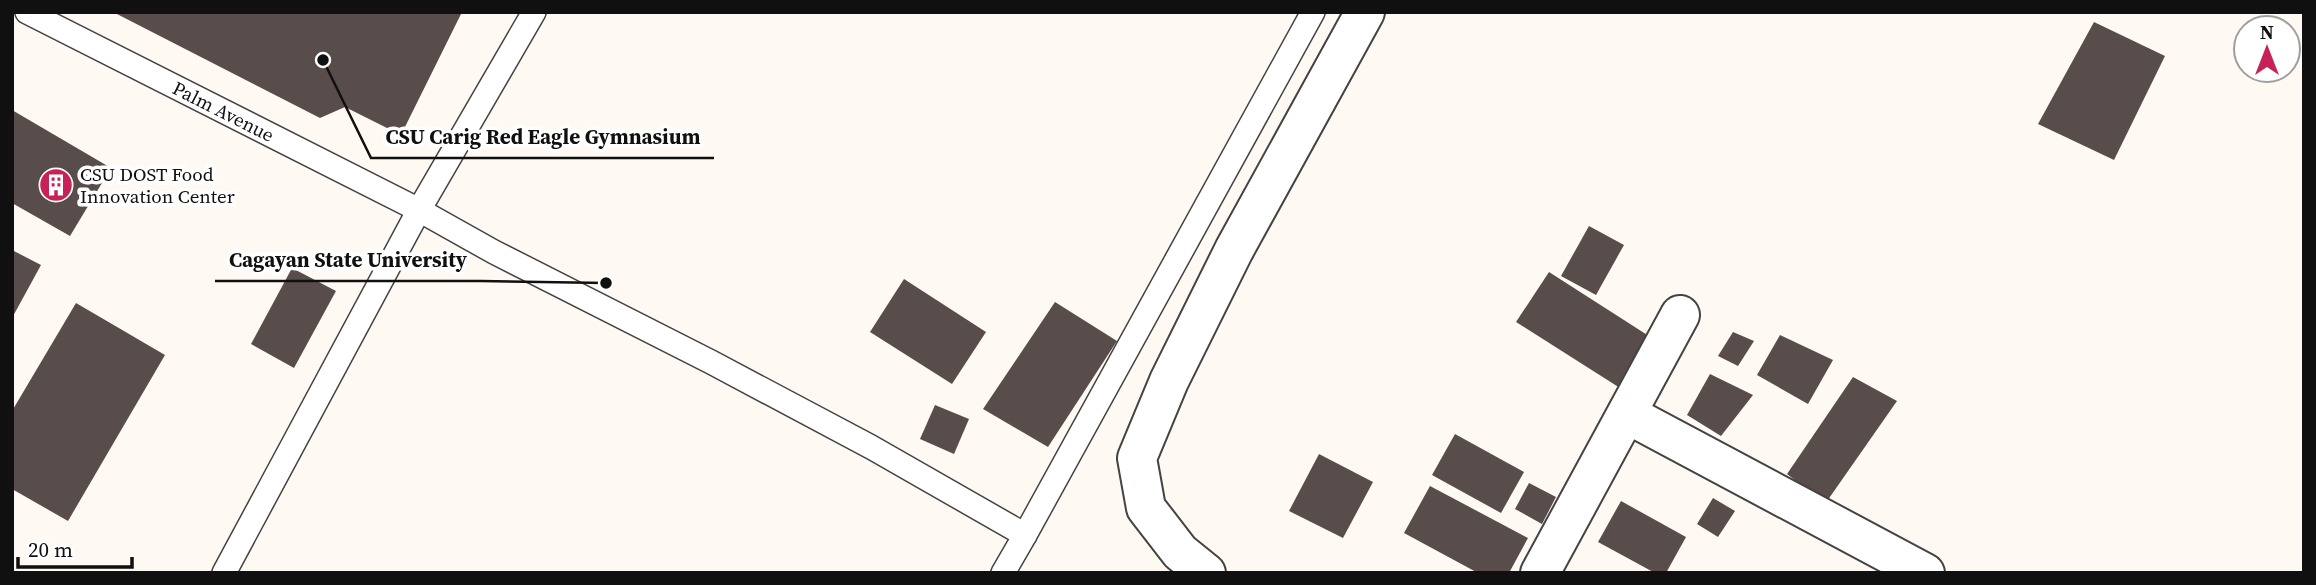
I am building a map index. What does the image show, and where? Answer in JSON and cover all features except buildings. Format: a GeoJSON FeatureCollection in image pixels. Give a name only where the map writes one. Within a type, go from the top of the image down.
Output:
{"type":"FeatureCollection","features":[{"type":"Feature","properties":{"kind":"street"},"geometry":{"type":"LineString","coordinates":[[1206,573],[1180,552],[1146,508],[1137,458],[1169,381],[1234,250],[1365,12]]}},
{"type":"Feature","properties":{"kind":"street"},"geometry":{"type":"LineString","coordinates":[[1540,573],[1680,315]]}},
{"type":"Feature","properties":{"kind":"street"},"geometry":{"type":"LineString","coordinates":[[1627,414],[1925,573]]}},
{"type":"Feature","properties":{"kind":"lane","name":"Palm Avenue"},"geometry":{"type":"LineString","coordinates":[[27,12],[419,210],[494,252],[699,356],[871,447],[1025,535]]}},
{"type":"Feature","properties":{"kind":"lane"},"geometry":{"type":"LineString","coordinates":[[224,573],[419,210],[534,12]]}},
{"type":"Feature","properties":{"kind":"lane"},"geometry":{"type":"LineString","coordinates":[[1003,573],[1313,12]]}},
{"type":"Feature","properties":{"kind":"place","name":"CSU Carig Red Eagle Gymnasium"},"geometry":{"type":"Point","coordinates":[323,60]}},
{"type":"Feature","properties":{"kind":"place","name":"CSU DOST Food Innovation Center"},"geometry":{"type":"Point","coordinates":[56,185]}},
{"type":"Feature","properties":{"kind":"place","name":"Cagayan State University"},"geometry":{"type":"Point","coordinates":[606,283]}}]}
